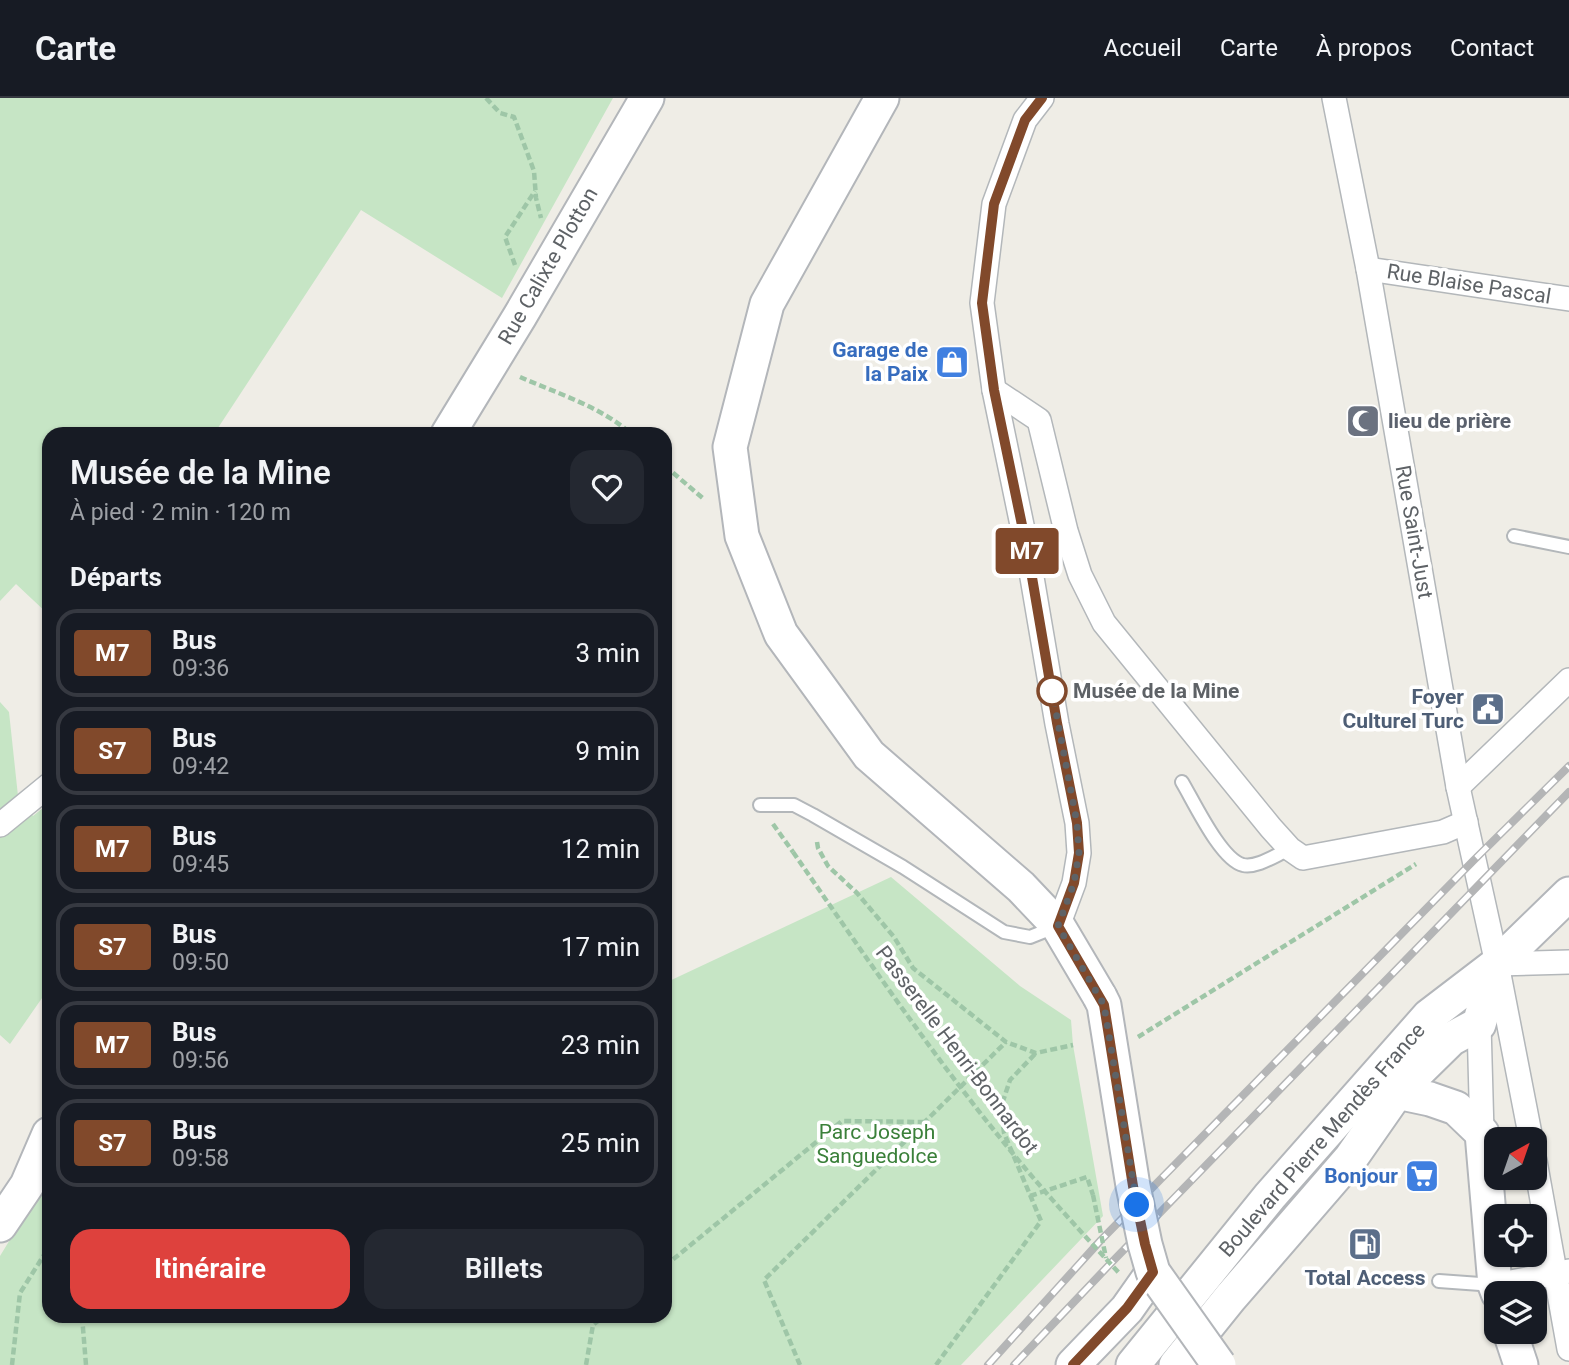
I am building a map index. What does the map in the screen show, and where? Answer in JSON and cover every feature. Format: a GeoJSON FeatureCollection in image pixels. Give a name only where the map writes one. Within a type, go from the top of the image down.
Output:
{"type":"FeatureCollection","features":[{"type":"Feature","properties":{"kind":"main road","name":"Rue Calixte Plotton"},"geometry":{"type":"LineString","coordinates":[[452,427],[647,98]]}},
{"type":"Feature","properties":{"kind":"main road"},"geometry":{"type":"LineString","coordinates":[[882,98],[767,304],[730,447],[741,530],[781,634],[869,755],[1021,887],[1058,926],[1101,997],[1145,1244],[1134,1286],[1073,1365]]}},
{"type":"Feature","properties":{"kind":"main road","name":"Boulevard Pierre Mendès France"},"geometry":{"type":"LineString","coordinates":[[1133,1365],[1270,1196],[1429,1016],[1497,964],[1569,894]]}},
{"type":"Feature","properties":{"kind":"main road"},"geometry":{"type":"LineString","coordinates":[[1479,1024],[1497,964]]}},
{"type":"Feature","properties":{"kind":"main road","name":"Boulevard Pierre Mendès France"},"geometry":{"type":"LineString","coordinates":[[1176,1365],[1350,1158],[1398,1092],[1451,1038],[1479,1024]]}},
{"type":"Feature","properties":{"kind":"main road","name":"Boulevard Pierre Mendès France"},"geometry":{"type":"LineString","coordinates":[[1398,1092],[1430,1098],[1456,1108],[1482,1133]]}},
{"type":"Feature","properties":{"kind":"main road"},"geometry":{"type":"LineString","coordinates":[[1482,1133],[1495,1281]]}},
{"type":"Feature","properties":{"kind":"main road"},"geometry":{"type":"LineString","coordinates":[[0,1225],[27,1185],[42,1150]]}},
{"type":"Feature","properties":{"kind":"main road"},"geometry":{"type":"LineString","coordinates":[[1134,1286],[1219,1365]]}},
{"type":"Feature","properties":{"kind":"main road"},"geometry":{"type":"LineString","coordinates":[[1514,1344],[1521,1365]]}},
{"type":"Feature","properties":{"kind":"street"},"geometry":{"type":"LineString","coordinates":[[1042,98],[1025,120],[994,204],[982,303],[994,390],[1028,554],[1077,823],[1079,853],[1074,883],[1058,926]]}},
{"type":"Feature","properties":{"kind":"street","name":"Rue Saint-Just"},"geometry":{"type":"LineString","coordinates":[[1334,98],[1368,269],[1458,787],[1497,964],[1529,1127]]}},
{"type":"Feature","properties":{"kind":"street","name":"Rue Blaise Pascal"},"geometry":{"type":"LineString","coordinates":[[1368,269],[1569,299]]}},
{"type":"Feature","properties":{"kind":"street"},"geometry":{"type":"LineString","coordinates":[[994,390],[1039,420],[1066,531],[1080,575],[1104,623],[1290,849],[1303,858],[1443,832],[1466,822]]}},
{"type":"Feature","properties":{"kind":"street"},"geometry":{"type":"LineString","coordinates":[[1458,787],[1569,680]]}},
{"type":"Feature","properties":{"kind":"street"},"geometry":{"type":"LineString","coordinates":[[0,825],[42,791]]}},
{"type":"Feature","properties":{"kind":"street"},"geometry":{"type":"LineString","coordinates":[[1497,964],[1569,962]]}},
{"type":"Feature","properties":{"kind":"street"},"geometry":{"type":"LineString","coordinates":[[1479,1024],[1482,1133]]}},
{"type":"Feature","properties":{"kind":"street"},"geometry":{"type":"LineString","coordinates":[[1542,1190],[1563,1273],[1569,1349]]}},
{"type":"Feature","properties":{"kind":"street"},"geometry":{"type":"LineString","coordinates":[[1530,1281],[1563,1273]]}},
{"type":"Feature","properties":{"kind":"lane"},"geometry":{"type":"LineString","coordinates":[[1514,536],[1569,547]]}},
{"type":"Feature","properties":{"kind":"lane"},"geometry":{"type":"LineString","coordinates":[[1182,782],[1216,841],[1230,857],[1244,865],[1257,863],[1290,849]]}},
{"type":"Feature","properties":{"kind":"lane"},"geometry":{"type":"LineString","coordinates":[[760,805],[794,805],[903,867],[1004,932],[1030,937],[1058,926]]}},
{"type":"Feature","properties":{"kind":"lane"},"geometry":{"type":"LineString","coordinates":[[1439,1281],[1484,1287]]}},
{"type":"Feature","properties":{"kind":"path"},"geometry":{"type":"LineString","coordinates":[[486,98],[500,113],[514,117],[534,172],[535,191],[544,229]]}},
{"type":"Feature","properties":{"kind":"path"},"geometry":{"type":"LineString","coordinates":[[517,271],[505,237],[535,191]]}},
{"type":"Feature","properties":{"kind":"path"},"geometry":{"type":"LineString","coordinates":[[518,376],[610,418],[623,427]]}},
{"type":"Feature","properties":{"kind":"path","name":"Passerelle Henri-Bonnardot"},"geometry":{"type":"LineString","coordinates":[[760,805],[911,1022],[1009,1149],[1071,1222],[1134,1286]]}},
{"type":"Feature","properties":{"kind":"path"},"geometry":{"type":"LineString","coordinates":[[1135,1038],[1426,858],[1443,832]]}},
{"type":"Feature","properties":{"kind":"path"},"geometry":{"type":"LineString","coordinates":[[818,848],[828,866],[857,893],[894,937],[913,968],[1006,1042],[1036,1053],[1073,1045]]}},
{"type":"Feature","properties":{"kind":"path"},"geometry":{"type":"LineString","coordinates":[[800,1365],[764,1280],[1006,1042]]}},
{"type":"Feature","properties":{"kind":"path"},"geometry":{"type":"LineString","coordinates":[[936,1365],[1041,1221],[1004,1133],[1001,1107],[1010,1080],[1036,1053]]}},
{"type":"Feature","properties":{"kind":"path"},"geometry":{"type":"LineString","coordinates":[[672,1260],[842,1121],[925,1122]]}},
{"type":"Feature","properties":{"kind":"path"},"geometry":{"type":"LineString","coordinates":[[1030,1196],[1087,1177],[1106,1259]]}},
{"type":"Feature","properties":{"kind":"path"},"geometry":{"type":"LineString","coordinates":[[12,1365],[20,1293],[42,1258]]}},
{"type":"Feature","properties":{"kind":"path"},"geometry":{"type":"LineString","coordinates":[[83,1323],[86,1365]]}},
{"type":"Feature","properties":{"kind":"path"},"geometry":{"type":"LineString","coordinates":[[586,1365],[595,1323]]}},
{"type":"Feature","properties":{"kind":"green space"},"geometry":{"type":"Polygon","coordinates":[[[0,98],[613,98],[502,298],[361,210],[219,427],[42,427],[42,608],[16,584],[0,601],[0,98]]]}},
{"type":"Feature","properties":{"kind":"green space"},"geometry":{"type":"Polygon","coordinates":[[[0,702],[9,712],[18,796],[33,816],[42,809],[42,998],[10,1044],[0,1035],[0,702]]]}},
{"type":"Feature","properties":{"kind":"green space","name":"Parc Joseph Sanguedolce"},"geometry":{"type":"Polygon","coordinates":[[[891,877],[1020,986],[1071,1020],[1103,1216],[961,1365],[0,1365],[0,1256],[42,1187],[42,1323],[672,1323],[672,980],[891,877]]]}},
{"type":"Feature","properties":{"kind":"railway"},"geometry":{"type":"LineString","coordinates":[[988,1365],[1101,1240],[1569,766]]}},
{"type":"Feature","properties":{"kind":"railway"},"geometry":{"type":"LineString","coordinates":[[1014,1365],[1569,792]]}},
{"type":"Feature","properties":{"kind":"bus line","name":"M7"},"geometry":{"type":"LineString","coordinates":[[1042,98],[1025,120],[994,204],[982,303],[994,390],[1028,554],[1077,823],[1079,853],[1074,883],[1058,926],[1104,1005],[1133,1186],[1153,1272],[1127,1308],[1073,1365]]}},
{"type":"Feature","properties":{"kind":"place","name":"Garage de la Paix"},"geometry":{"type":"Point","coordinates":[952,362]}},
{"type":"Feature","properties":{"kind":"place","name":"lieu de prière"},"geometry":{"type":"Point","coordinates":[1363,421]}},
{"type":"Feature","properties":{"kind":"place","name":"Musée de la Mine"},"geometry":{"type":"Point","coordinates":[1052,691]}},
{"type":"Feature","properties":{"kind":"place","name":"Foyer Culturel Turc"},"geometry":{"type":"Point","coordinates":[1488,709]}},
{"type":"Feature","properties":{"kind":"place","name":"Bonjour"},"geometry":{"type":"Point","coordinates":[1422,1176]}},
{"type":"Feature","properties":{"kind":"place","name":"Total Access"},"geometry":{"type":"Point","coordinates":[1365,1244]}},
{"type":"Feature","properties":{"kind":"route"},"geometry":{"type":"LineString","coordinates":[[1052,691],[1077,823],[1079,853],[1074,883],[1058,926],[1104,1005],[1137,1205]]}}]}
